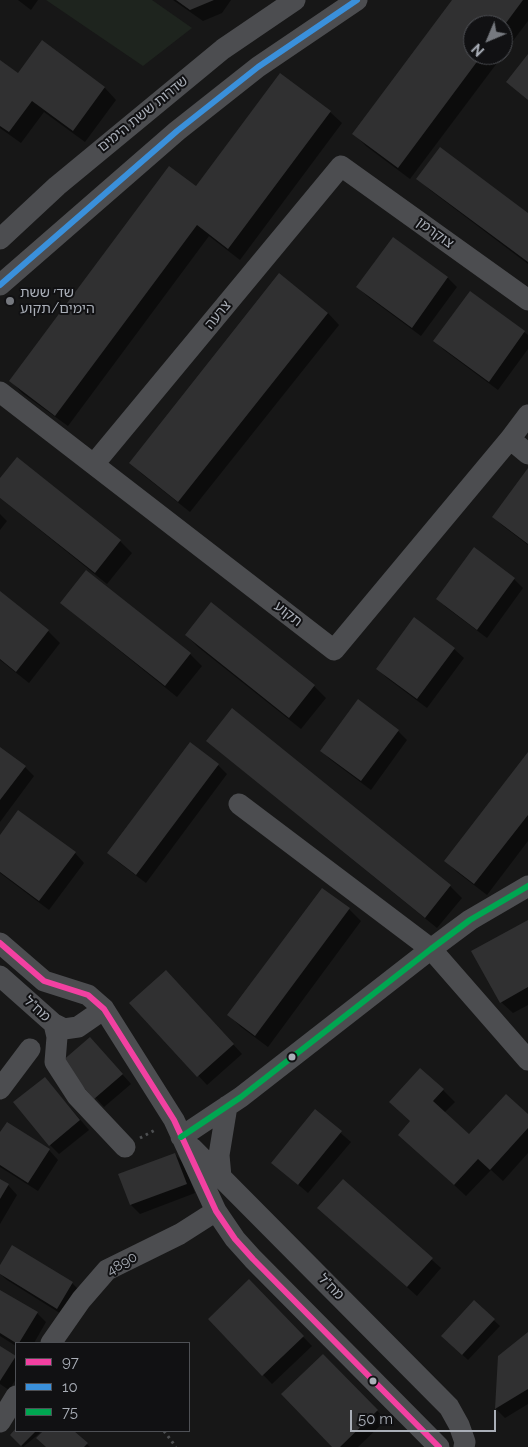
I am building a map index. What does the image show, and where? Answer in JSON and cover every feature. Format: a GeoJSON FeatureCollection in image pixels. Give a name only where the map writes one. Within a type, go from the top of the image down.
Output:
{"type":"FeatureCollection","features":[{"type":"Feature","properties":{"kind":"street","name":"שדרות ששת הימים"},"geometry":{"type":"LineString","coordinates":[[0,239],[57,186],[215,55],[295,0]]}},
{"type":"Feature","properties":{"kind":"street"},"geometry":{"type":"LineString","coordinates":[[0,284],[177,131],[258,67],[357,0]]}},
{"type":"Feature","properties":{"kind":"street","name":"צוקרמן"},"geometry":{"type":"LineString","coordinates":[[341,166],[528,300]]}},
{"type":"Feature","properties":{"kind":"street","name":"צרעה"},"geometry":{"type":"LineString","coordinates":[[94,464],[341,166]]}},
{"type":"Feature","properties":{"kind":"street","name":"תקוע"},"geometry":{"type":"LineString","coordinates":[[0,392],[334,650],[528,415]]}},
{"type":"Feature","properties":{"kind":"street"},"geometry":{"type":"LineString","coordinates":[[510,439],[528,454]]}},
{"type":"Feature","properties":{"kind":"street"},"geometry":{"type":"LineString","coordinates":[[239,804],[430,949],[528,1060]]}},
{"type":"Feature","properties":{"kind":"street"},"geometry":{"type":"LineString","coordinates":[[177,1128],[227,1106],[430,949],[470,920],[528,886]]}},
{"type":"Feature","properties":{"kind":"street","name":"מח\"ל"},"geometry":{"type":"LineString","coordinates":[[0,943],[44,981],[88,995],[104,1009],[177,1128],[216,1211],[235,1239],[440,1447]]}},
{"type":"Feature","properties":{"kind":"street","name":"מח\"ל"},"geometry":{"type":"LineString","coordinates":[[0,976],[54,1024],[64,1028],[78,1028],[104,1009]]}},
{"type":"Feature","properties":{"kind":"street"},"geometry":{"type":"LineString","coordinates":[[54,1024],[57,1037],[55,1062],[78,1096],[125,1147]]}},
{"type":"Feature","properties":{"kind":"street"},"geometry":{"type":"LineString","coordinates":[[0,1089],[30,1049]]}},
{"type":"Feature","properties":{"kind":"street"},"geometry":{"type":"LineString","coordinates":[[221,1177],[219,1155],[227,1106]]}},
{"type":"Feature","properties":{"kind":"street","name":"מח\"ל"},"geometry":{"type":"LineString","coordinates":[[177,1128],[221,1177],[449,1407],[470,1445]]}},
{"type":"Feature","properties":{"kind":"street","name":"4890"},"geometry":{"type":"LineString","coordinates":[[52,1342],[81,1300],[107,1270],[180,1234],[216,1211]]}},
{"type":"Feature","properties":{"kind":"street"},"geometry":{"type":"LineString","coordinates":[[0,1422],[15,1398]]}},
{"type":"Feature","properties":{"kind":"path"},"geometry":{"type":"LineString","coordinates":[[125,1147],[177,1128]]}},
{"type":"Feature","properties":{"kind":"path"},"geometry":{"type":"LineString","coordinates":[[165,1432],[176,1447]]}},
{"type":"Feature","properties":{"kind":"shaded area"},"geometry":{"type":"Polygon","coordinates":[[[46,0],[152,0],[192,28],[143,66],[46,0]]]}},
{"type":"Feature","properties":{"kind":"building"},"geometry":{"type":"Polygon","coordinates":[[[176,0],[214,0],[190,10],[176,0]]]}},
{"type":"Feature","properties":{"kind":"building"},"geometry":{"type":"Polygon","coordinates":[[[452,0],[523,0],[512,15],[463,15],[463,65],[475,65],[398,168],[352,134],[452,0]]]}},
{"type":"Feature","properties":{"kind":"building"},"geometry":{"type":"Polygon","coordinates":[[[42,40],[105,87],[73,131],[32,101],[9,132],[0,126],[0,60],[18,73],[42,40]]]}},
{"type":"Feature","properties":{"kind":"building"},"geometry":{"type":"Polygon","coordinates":[[[528,54],[528,100],[506,82],[528,54]]]}},
{"type":"Feature","properties":{"kind":"building"},"geometry":{"type":"Polygon","coordinates":[[[280,73],[331,111],[228,249],[197,225],[55,416],[9,381],[169,166],[196,186],[280,73]]]}},
{"type":"Feature","properties":{"kind":"building"},"geometry":{"type":"Polygon","coordinates":[[[440,147],[528,213],[528,262],[416,179],[440,147]]]}},
{"type":"Feature","properties":{"kind":"building"},"geometry":{"type":"Polygon","coordinates":[[[393,237],[448,277],[412,328],[356,287],[393,237]]]}},
{"type":"Feature","properties":{"kind":"building"},"geometry":{"type":"Polygon","coordinates":[[[279,273],[328,313],[178,502],[129,463],[279,273]]]}},
{"type":"Feature","properties":{"kind":"building"},"geometry":{"type":"Polygon","coordinates":[[[470,291],[525,331],[489,382],[433,341],[470,291]]]}},
{"type":"Feature","properties":{"kind":"building"},"geometry":{"type":"Polygon","coordinates":[[[17,457],[121,540],[95,573],[0,498],[0,478],[17,457]]]}},
{"type":"Feature","properties":{"kind":"building"},"geometry":{"type":"Polygon","coordinates":[[[528,468],[528,544],[492,517],[528,468]]]}},
{"type":"Feature","properties":{"kind":"building"},"geometry":{"type":"Polygon","coordinates":[[[474,547],[515,578],[477,630],[436,599],[474,547]]]}},
{"type":"Feature","properties":{"kind":"building"},"geometry":{"type":"Polygon","coordinates":[[[86,570],[191,653],[165,686],[60,603],[86,570]]]}},
{"type":"Feature","properties":{"kind":"building"},"geometry":{"type":"Polygon","coordinates":[[[0,591],[49,630],[16,672],[0,659],[0,591]]]}},
{"type":"Feature","properties":{"kind":"building"},"geometry":{"type":"Polygon","coordinates":[[[211,602],[315,685],[289,718],[185,635],[211,602]]]}},
{"type":"Feature","properties":{"kind":"building"},"geometry":{"type":"Polygon","coordinates":[[[414,617],[455,648],[417,699],[376,669],[414,617]]]}},
{"type":"Feature","properties":{"kind":"building"},"geometry":{"type":"Polygon","coordinates":[[[358,699],[399,730],[361,781],[320,751],[358,699]]]}},
{"type":"Feature","properties":{"kind":"building"},"geometry":{"type":"Polygon","coordinates":[[[232,708],[451,885],[425,918],[206,741],[232,708]]]}},
{"type":"Feature","properties":{"kind":"building"},"geometry":{"type":"Polygon","coordinates":[[[190,742],[219,764],[136,875],[107,853],[190,742]]]}},
{"type":"Feature","properties":{"kind":"building"},"geometry":{"type":"Polygon","coordinates":[[[0,747],[26,766],[0,800],[0,747]]]}},
{"type":"Feature","properties":{"kind":"building"},"geometry":{"type":"Polygon","coordinates":[[[528,752],[528,815],[474,884],[444,861],[528,752]]]}},
{"type":"Feature","properties":{"kind":"building"},"geometry":{"type":"Polygon","coordinates":[[[18,810],[76,852],[39,901],[0,872],[0,835],[18,810]]]}},
{"type":"Feature","properties":{"kind":"building"},"geometry":{"type":"Polygon","coordinates":[[[322,888],[350,908],[255,1036],[227,1015],[322,888]]]}},
{"type":"Feature","properties":{"kind":"building"},"geometry":{"type":"Polygon","coordinates":[[[528,920],[528,987],[500,1003],[471,951],[528,920]]]}},
{"type":"Feature","properties":{"kind":"building"},"geometry":{"type":"Polygon","coordinates":[[[166,970],[234,1044],[197,1077],[129,1003],[166,970]]]}},
{"type":"Feature","properties":{"kind":"building"},"geometry":{"type":"Polygon","coordinates":[[[90,1037],[123,1074],[94,1099],[61,1062],[90,1037]]]}},
{"type":"Feature","properties":{"kind":"building"},"geometry":{"type":"Polygon","coordinates":[[[420,1068],[444,1089],[433,1101],[469,1134],[506,1094],[528,1114],[528,1128],[490,1170],[478,1159],[454,1185],[398,1135],[410,1121],[389,1102],[420,1068]]]}},
{"type":"Feature","properties":{"kind":"building"},"geometry":{"type":"Polygon","coordinates":[[[45,1077],[80,1120],[49,1146],[13,1102],[45,1077]]]}},
{"type":"Feature","properties":{"kind":"building"},"geometry":{"type":"Polygon","coordinates":[[[315,1109],[342,1131],[298,1185],[271,1163],[315,1109]]]}},
{"type":"Feature","properties":{"kind":"building"},"geometry":{"type":"Polygon","coordinates":[[[7,1122],[50,1149],[28,1183],[0,1165],[0,1132],[7,1122]]]}},
{"type":"Feature","properties":{"kind":"building"},"geometry":{"type":"Polygon","coordinates":[[[175,1153],[187,1184],[130,1205],[118,1174],[175,1153]]]}},
{"type":"Feature","properties":{"kind":"building"},"geometry":{"type":"Polygon","coordinates":[[[0,1179],[9,1184],[0,1199],[0,1179]]]}},
{"type":"Feature","properties":{"kind":"building"},"geometry":{"type":"Polygon","coordinates":[[[343,1179],[433,1258],[407,1287],[317,1208],[343,1179]]]}},
{"type":"Feature","properties":{"kind":"building"},"geometry":{"type":"Polygon","coordinates":[[[12,1245],[73,1282],[57,1309],[0,1274],[0,1265],[12,1245]]]}},
{"type":"Feature","properties":{"kind":"building"},"geometry":{"type":"Polygon","coordinates":[[[249,1279],[304,1336],[262,1376],[208,1319],[249,1279]]]}},
{"type":"Feature","properties":{"kind":"building"},"geometry":{"type":"Polygon","coordinates":[[[0,1290],[38,1312],[20,1342],[15,1342],[0,1333],[0,1290]]]}},
{"type":"Feature","properties":{"kind":"building"},"geometry":{"type":"Polygon","coordinates":[[[474,1300],[495,1319],[462,1355],[441,1336],[474,1300]]]}},
{"type":"Feature","properties":{"kind":"building"},"geometry":{"type":"Polygon","coordinates":[[[528,1332],[528,1389],[495,1409],[498,1356],[528,1332]]]}},
{"type":"Feature","properties":{"kind":"building"},"geometry":{"type":"Polygon","coordinates":[[[0,1346],[15,1355],[15,1358],[0,1381],[0,1346]]]}},
{"type":"Feature","properties":{"kind":"building"},"geometry":{"type":"Polygon","coordinates":[[[323,1354],[378,1410],[340,1447],[332,1447],[281,1394],[323,1354]]]}},
{"type":"Feature","properties":{"kind":"building"},"geometry":{"type":"Polygon","coordinates":[[[15,1429],[15,1432],[35,1432],[21,1446],[10,1435],[15,1429]]]}},
{"type":"Feature","properties":{"kind":"building"},"geometry":{"type":"Polygon","coordinates":[[[42,1432],[75,1432],[88,1443],[84,1447],[46,1447],[36,1438],[42,1432]]]}},
{"type":"Feature","properties":{"kind":"transit line","name":"10"},"geometry":{"type":"LineString","coordinates":[[0,285],[177,131],[258,67],[357,0]]}},
{"type":"Feature","properties":{"kind":"transit line","name":"75"},"geometry":{"type":"LineString","coordinates":[[181,1137],[241,1097],[470,920],[528,886]]}},
{"type":"Feature","properties":{"kind":"transit line","name":"97"},"geometry":{"type":"LineString","coordinates":[[0,943],[44,981],[88,995],[104,1009],[174,1120],[216,1211],[235,1239],[439,1447]]}},
{"type":"Feature","properties":{"kind":"place","name":"שד׳ ששת הימים/תקוע"},"geometry":{"type":"Point","coordinates":[10,301]}}]}
